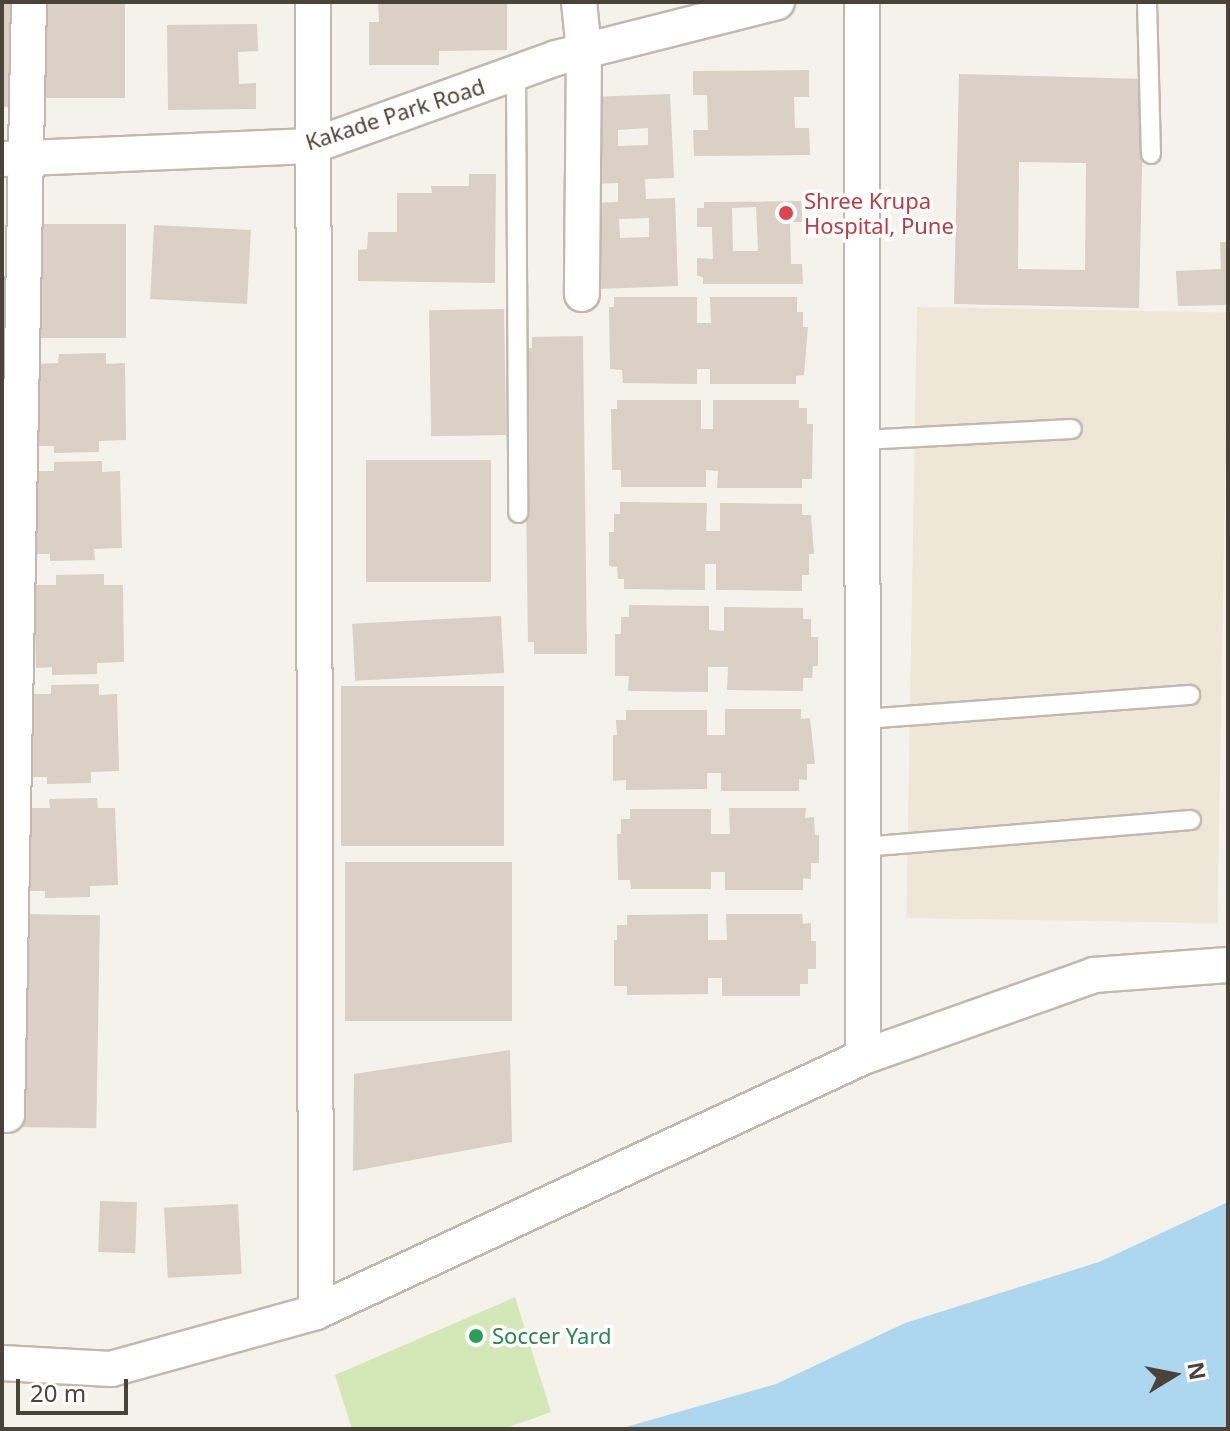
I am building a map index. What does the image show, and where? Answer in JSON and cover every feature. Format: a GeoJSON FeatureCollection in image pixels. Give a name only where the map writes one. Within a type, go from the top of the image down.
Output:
{"type":"FeatureCollection","features":[{"type":"Feature","properties":{"kind":"street"},"geometry":{"type":"LineString","coordinates":[[7,1115],[14,159],[29,2]]}},
{"type":"Feature","properties":{"kind":"street"},"geometry":{"type":"LineString","coordinates":[[313,2],[316,1312]]}},
{"type":"Feature","properties":{"kind":"street"},"geometry":{"type":"LineString","coordinates":[[579,2],[584,51],[582,294]]}},
{"type":"Feature","properties":{"kind":"street","name":"Kakade Park Road"},"geometry":{"type":"LineString","coordinates":[[14,159],[312,146],[682,14],[777,2]]}},
{"type":"Feature","properties":{"kind":"street"},"geometry":{"type":"LineString","coordinates":[[862,2],[863,1057]]}},
{"type":"Feature","properties":{"kind":"street"},"geometry":{"type":"LineString","coordinates":[[2,1363],[111,1369],[316,1312],[863,1057],[1094,975],[1228,965]]}},
{"type":"Feature","properties":{"kind":"lane"},"geometry":{"type":"LineString","coordinates":[[1147,2],[1151,154]]}},
{"type":"Feature","properties":{"kind":"lane"},"geometry":{"type":"LineString","coordinates":[[516,73],[518,513]]}},
{"type":"Feature","properties":{"kind":"lane"},"geometry":{"type":"LineString","coordinates":[[862,440],[1072,429]]}},
{"type":"Feature","properties":{"kind":"lane"},"geometry":{"type":"LineString","coordinates":[[863,719],[1190,695]]}},
{"type":"Feature","properties":{"kind":"lane"},"geometry":{"type":"LineString","coordinates":[[863,847],[1191,820]]}},
{"type":"Feature","properties":{"kind":"shaded area"},"geometry":{"type":"Polygon","coordinates":[[[917,307],[1228,312],[1217,923],[906,918],[917,307]]]}},
{"type":"Feature","properties":{"kind":"green space","name":"Soccer Yard"},"geometry":{"type":"Polygon","coordinates":[[[515,1297],[551,1412],[504,1429],[352,1429],[335,1375],[515,1297]]]}},
{"type":"Feature","properties":{"kind":"water"},"geometry":{"type":"Polygon","coordinates":[[[1228,1202],[1228,1429],[619,1429],[776,1384],[905,1323],[1099,1262],[1228,1202]]]}},
{"type":"Feature","properties":{"kind":"building"},"geometry":{"type":"Polygon","coordinates":[[[2,2],[11,2],[11,107],[2,107],[2,2]]]}},
{"type":"Feature","properties":{"kind":"building"},"geometry":{"type":"Polygon","coordinates":[[[41,2],[125,2],[125,98],[41,98],[41,2]]]}},
{"type":"Feature","properties":{"kind":"building"},"geometry":{"type":"Polygon","coordinates":[[[378,2],[507,2],[507,50],[439,51],[439,65],[369,65],[369,22],[379,22],[378,2]]]}},
{"type":"Feature","properties":{"kind":"building"},"geometry":{"type":"Polygon","coordinates":[[[257,24],[258,51],[238,52],[239,84],[256,83],[256,109],[168,110],[167,25],[257,24]]]}},
{"type":"Feature","properties":{"kind":"building"},"geometry":{"type":"Polygon","coordinates":[[[809,70],[809,97],[794,97],[795,128],[809,128],[810,155],[694,156],[693,130],[708,130],[707,95],[693,95],[693,71],[809,70]]]}},
{"type":"Feature","properties":{"kind":"building"},"geometry":{"type":"Polygon","coordinates":[[[959,74],[1144,79],[1139,308],[954,304],[959,74]],[[1019,162],[1018,269],[1085,270],[1086,163],[1019,162]]]}},
{"type":"Feature","properties":{"kind":"building"},"geometry":{"type":"Polygon","coordinates":[[[670,94],[674,178],[645,179],[646,199],[675,198],[678,286],[597,289],[594,203],[618,202],[618,183],[593,184],[590,97],[670,94]],[[648,128],[618,130],[618,146],[648,145],[648,128]],[[649,218],[619,219],[620,238],[649,237],[649,218]]]}},
{"type":"Feature","properties":{"kind":"building"},"geometry":{"type":"Polygon","coordinates":[[[469,174],[496,174],[495,283],[358,281],[358,250],[367,249],[368,232],[397,232],[397,193],[432,193],[431,186],[469,186],[469,174]]]}},
{"type":"Feature","properties":{"kind":"building"},"geometry":{"type":"Polygon","coordinates":[[[802,201],[802,222],[790,222],[791,264],[802,264],[803,284],[703,284],[703,277],[697,276],[697,258],[713,259],[712,227],[697,227],[697,208],[704,208],[704,202],[802,201]],[[756,207],[732,208],[733,251],[758,251],[756,207]]]}},
{"type":"Feature","properties":{"kind":"building"},"geometry":{"type":"Polygon","coordinates":[[[41,224],[126,224],[126,338],[41,338],[41,224]]]}},
{"type":"Feature","properties":{"kind":"building"},"geometry":{"type":"Polygon","coordinates":[[[154,225],[251,230],[247,304],[150,299],[154,225]]]}},
{"type":"Feature","properties":{"kind":"building"},"geometry":{"type":"Polygon","coordinates":[[[1220,242],[1228,242],[1228,305],[1178,306],[1176,271],[1221,269],[1220,242]]]}},
{"type":"Feature","properties":{"kind":"building"},"geometry":{"type":"Polygon","coordinates":[[[614,297],[697,297],[697,323],[711,323],[710,297],[797,297],[797,312],[803,312],[803,327],[808,327],[804,375],[796,376],[796,384],[710,384],[710,369],[697,369],[697,384],[623,383],[622,370],[610,369],[609,307],[614,307],[614,297]]]}},
{"type":"Feature","properties":{"kind":"building"},"geometry":{"type":"Polygon","coordinates":[[[504,309],[506,435],[431,436],[429,310],[504,309]]]}},
{"type":"Feature","properties":{"kind":"building"},"geometry":{"type":"Polygon","coordinates":[[[583,336],[587,654],[534,654],[534,642],[528,642],[524,348],[532,348],[532,337],[583,336]]]}},
{"type":"Feature","properties":{"kind":"building"},"geometry":{"type":"Polygon","coordinates":[[[106,353],[106,364],[125,363],[126,440],[99,441],[99,452],[54,453],[54,446],[38,446],[36,364],[58,363],[59,354],[106,353]]]}},
{"type":"Feature","properties":{"kind":"building"},"geometry":{"type":"Polygon","coordinates":[[[2,363],[7,363],[9,440],[2,441],[2,363]]]}},
{"type":"Feature","properties":{"kind":"building"},"geometry":{"type":"Polygon","coordinates":[[[617,400],[701,400],[701,429],[713,429],[713,400],[799,400],[799,408],[807,408],[807,424],[813,424],[812,479],[802,479],[802,488],[717,488],[718,471],[706,470],[706,487],[621,487],[621,470],[612,470],[611,409],[617,409],[617,400]]]}},
{"type":"Feature","properties":{"kind":"building"},"geometry":{"type":"Polygon","coordinates":[[[366,460],[491,460],[491,582],[366,582],[366,460]]]}},
{"type":"Feature","properties":{"kind":"building"},"geometry":{"type":"Polygon","coordinates":[[[102,461],[102,472],[120,471],[122,548],[94,549],[95,560],[50,561],[50,554],[34,554],[31,471],[54,471],[54,462],[102,461]]]}},
{"type":"Feature","properties":{"kind":"building"},"geometry":{"type":"Polygon","coordinates":[[[620,502],[707,503],[706,531],[720,531],[720,503],[802,504],[802,515],[811,515],[814,554],[809,554],[809,575],[802,575],[802,591],[716,590],[716,564],[705,564],[705,590],[624,589],[624,579],[618,579],[617,567],[609,566],[609,532],[614,532],[614,514],[620,514],[620,502]]]}},
{"type":"Feature","properties":{"kind":"building"},"geometry":{"type":"Polygon","coordinates":[[[104,574],[104,585],[123,585],[124,662],[97,663],[97,674],[52,675],[52,667],[36,668],[34,585],[56,585],[56,575],[104,574]]]}},
{"type":"Feature","properties":{"kind":"building"},"geometry":{"type":"Polygon","coordinates":[[[629,605],[709,606],[709,630],[724,631],[724,607],[803,608],[803,619],[811,619],[811,637],[818,637],[818,666],[813,666],[812,678],[803,678],[803,691],[727,690],[728,667],[708,667],[708,692],[628,691],[629,676],[615,676],[615,634],[621,634],[621,617],[629,617],[629,605]]]}},
{"type":"Feature","properties":{"kind":"building"},"geometry":{"type":"Polygon","coordinates":[[[501,616],[504,673],[355,681],[352,624],[501,616]]]}},
{"type":"Feature","properties":{"kind":"building"},"geometry":{"type":"Polygon","coordinates":[[[99,684],[99,695],[117,694],[119,771],[91,772],[91,783],[47,784],[47,777],[31,777],[28,694],[51,694],[51,685],[99,684]]]}},
{"type":"Feature","properties":{"kind":"building"},"geometry":{"type":"Polygon","coordinates":[[[341,686],[504,686],[504,846],[341,846],[341,686]]]}},
{"type":"Feature","properties":{"kind":"building"},"geometry":{"type":"Polygon","coordinates":[[[725,709],[801,709],[801,719],[810,718],[815,764],[807,764],[807,780],[799,779],[799,791],[721,791],[721,773],[707,773],[707,789],[626,790],[626,780],[613,781],[613,735],[617,735],[616,720],[626,720],[626,710],[707,710],[707,735],[725,735],[725,709]]]}},
{"type":"Feature","properties":{"kind":"building"},"geometry":{"type":"Polygon","coordinates":[[[97,798],[98,808],[115,808],[118,885],[90,886],[90,897],[45,898],[45,891],[29,891],[27,808],[50,808],[49,799],[97,798]]]}},
{"type":"Feature","properties":{"kind":"building"},"geometry":{"type":"Polygon","coordinates":[[[729,808],[806,808],[805,818],[814,817],[815,835],[819,835],[819,863],[811,863],[811,879],[803,878],[803,890],[725,890],[725,872],[711,872],[711,889],[631,889],[630,880],[618,880],[617,834],[621,834],[621,819],[630,819],[630,809],[711,809],[711,834],[730,834],[729,808]]]}},
{"type":"Feature","properties":{"kind":"building"},"geometry":{"type":"Polygon","coordinates":[[[345,862],[512,862],[512,1021],[345,1021],[345,862]]]}},
{"type":"Feature","properties":{"kind":"building"},"geometry":{"type":"Polygon","coordinates":[[[22,914],[100,915],[96,1128],[18,1127],[22,914]]]}},
{"type":"Feature","properties":{"kind":"building"},"geometry":{"type":"Polygon","coordinates":[[[708,914],[708,940],[727,940],[726,914],[802,914],[803,924],[811,923],[811,941],[816,941],[816,969],[808,969],[808,984],[800,984],[800,996],[722,996],[722,978],[708,978],[708,994],[627,995],[627,986],[614,986],[614,940],[617,940],[617,925],[627,925],[627,915],[708,914]]]}},
{"type":"Feature","properties":{"kind":"building"},"geometry":{"type":"Polygon","coordinates":[[[510,1050],[512,1142],[353,1171],[354,1074],[510,1050]]]}},
{"type":"Feature","properties":{"kind":"building"},"geometry":{"type":"Polygon","coordinates":[[[100,1201],[137,1202],[135,1253],[98,1252],[100,1201]]]}},
{"type":"Feature","properties":{"kind":"building"},"geometry":{"type":"Polygon","coordinates":[[[238,1204],[242,1274],[168,1278],[164,1208],[238,1204]]]}},
{"type":"Feature","properties":{"kind":"place","name":"Shree Krupa Hospital, Pune"},"geometry":{"type":"Point","coordinates":[786,213]}},
{"type":"Feature","properties":{"kind":"place","name":"Soccer Yard"},"geometry":{"type":"Point","coordinates":[476,1336]}}]}
